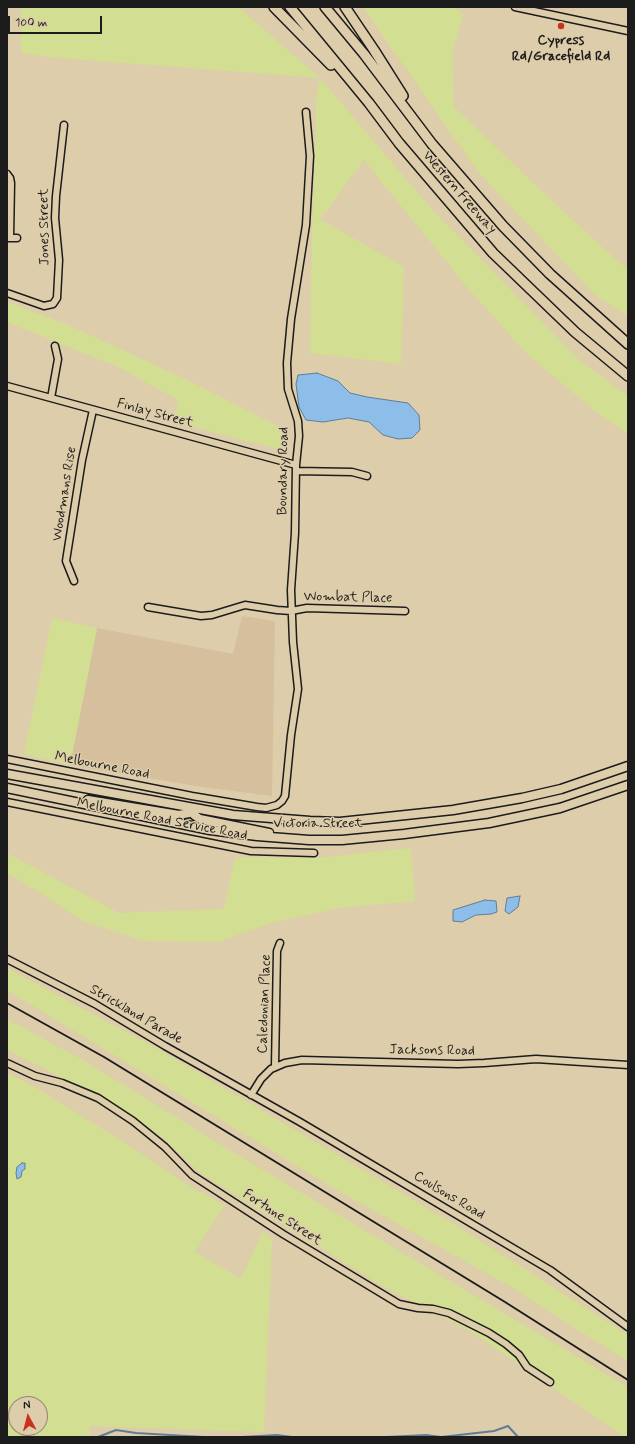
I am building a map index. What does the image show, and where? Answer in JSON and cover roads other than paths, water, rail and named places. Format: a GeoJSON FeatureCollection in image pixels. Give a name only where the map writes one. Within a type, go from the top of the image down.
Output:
{"type":"FeatureCollection","features":[{"type":"Feature","properties":{"kind":"highway"},"geometry":{"type":"LineString","coordinates":[[274,7],[369,103]]}},
{"type":"Feature","properties":{"kind":"highway","name":"Western Freeway"},"geometry":{"type":"LineString","coordinates":[[290,7],[369,103],[399,143],[493,253],[575,332],[628,376]]}},
{"type":"Feature","properties":{"kind":"highway","name":"Western Freeway"},"geometry":{"type":"LineString","coordinates":[[325,7],[364,54],[432,144],[503,226],[545,269],[628,344]]}},
{"type":"Feature","properties":{"kind":"highway"},"geometry":{"type":"LineString","coordinates":[[345,7],[374,50],[432,144]]}},
{"type":"Feature","properties":{"kind":"main road","name":"Victoria Street"},"geometry":{"type":"LineString","coordinates":[[7,774],[233,815],[259,818],[340,822],[453,810],[522,798],[561,789],[628,766]]}},
{"type":"Feature","properties":{"kind":"main road","name":"Victoria Street"},"geometry":{"type":"LineString","coordinates":[[7,788],[210,830],[304,840],[372,837],[489,823],[560,808],[628,785]]}},
{"type":"Feature","properties":{"kind":"main road"},"geometry":{"type":"LineString","coordinates":[[7,788],[175,815],[186,815],[192,808]]}},
{"type":"Feature","properties":{"kind":"main road"},"geometry":{"type":"LineString","coordinates":[[192,808],[195,816],[207,821],[304,840]]}},
{"type":"Feature","properties":{"kind":"street"},"geometry":{"type":"LineString","coordinates":[[515,7],[628,31]]}},
{"type":"Feature","properties":{"kind":"street","name":"Boundary Road"},"geometry":{"type":"LineString","coordinates":[[277,805],[284,799],[286,792],[291,735],[298,699],[291,611],[291,583],[296,529],[296,468],[299,432],[298,421],[288,389],[287,363],[291,319],[306,225],[310,156],[306,112]]}},
{"type":"Feature","properties":{"kind":"street","name":"Jones Street"},"geometry":{"type":"LineString","coordinates":[[7,293],[40,306],[47,306],[54,303],[57,298],[59,260],[55,218],[56,190],[64,126]]}},
{"type":"Feature","properties":{"kind":"street"},"geometry":{"type":"LineString","coordinates":[[7,174],[11,183],[11,238]]}},
{"type":"Feature","properties":{"kind":"street"},"geometry":{"type":"LineString","coordinates":[[51,398],[58,359],[55,346]]}},
{"type":"Feature","properties":{"kind":"street","name":"Finlay Street"},"geometry":{"type":"LineString","coordinates":[[7,386],[296,468],[352,472],[367,476]]}},
{"type":"Feature","properties":{"kind":"street","name":"Woodmans Rise"},"geometry":{"type":"LineString","coordinates":[[74,581],[66,561],[82,460],[93,410]]}},
{"type":"Feature","properties":{"kind":"street","name":"Wombat Place"},"geometry":{"type":"LineString","coordinates":[[148,606],[201,616],[212,615],[244,605],[291,611],[306,608],[405,611]]}},
{"type":"Feature","properties":{"kind":"street","name":"Melbourne Road"},"geometry":{"type":"LineString","coordinates":[[7,759],[192,796],[266,808],[277,805]]}},
{"type":"Feature","properties":{"kind":"street"},"geometry":{"type":"LineString","coordinates":[[192,796],[192,808]]}},
{"type":"Feature","properties":{"kind":"street","name":"Melbourne Road Service Road"},"geometry":{"type":"LineString","coordinates":[[7,802],[251,851],[314,853]]}},
{"type":"Feature","properties":{"kind":"street","name":"Caledonian Place"},"geometry":{"type":"LineString","coordinates":[[275,1067],[278,951],[280,943]]}},
{"type":"Feature","properties":{"kind":"street","name":"Strickland Parade"},"geometry":{"type":"LineString","coordinates":[[7,959],[95,1004],[251,1095]]}},
{"type":"Feature","properties":{"kind":"street","name":"Jacksons Road"},"geometry":{"type":"LineString","coordinates":[[251,1095],[263,1076],[275,1067],[294,1061],[316,1060],[464,1064],[536,1059],[628,1065]]}},
{"type":"Feature","properties":{"kind":"street","name":"Fortune Street"},"geometry":{"type":"LineString","coordinates":[[7,1063],[34,1076],[62,1083],[98,1098],[133,1121],[165,1147],[192,1175],[283,1234],[399,1304],[449,1313],[489,1333],[519,1355],[527,1367],[550,1382]]}},
{"type":"Feature","properties":{"kind":"street","name":"Coulsons Road"},"geometry":{"type":"LineString","coordinates":[[251,1095],[300,1122],[550,1270],[628,1327]]}},
{"type":"Feature","properties":{"kind":"water"},"geometry":{"type":"Polygon","coordinates":[[[317,373],[338,381],[350,393],[408,403],[419,415],[420,430],[412,438],[398,439],[383,435],[369,422],[348,418],[323,422],[306,420],[299,407],[296,384],[298,375],[317,373]]]}},
{"type":"Feature","properties":{"kind":"water"},"geometry":{"type":"Polygon","coordinates":[[[520,896],[518,907],[509,914],[505,911],[507,898],[520,896]]]}},
{"type":"Feature","properties":{"kind":"water"},"geometry":{"type":"Polygon","coordinates":[[[485,900],[496,901],[497,912],[476,915],[462,922],[453,921],[453,910],[485,900]]]}},
{"type":"Feature","properties":{"kind":"water"},"geometry":{"type":"Polygon","coordinates":[[[22,1163],[25,1163],[25,1169],[22,1171],[21,1177],[17,1179],[17,1167],[22,1163]]]}},
{"type":"Feature","properties":{"kind":"waterway"},"geometry":{"type":"LineString","coordinates":[[386,1437],[426,1435],[441,1437],[494,1431],[508,1426],[518,1437]]}},
{"type":"Feature","properties":{"kind":"waterway"},"geometry":{"type":"LineString","coordinates":[[98,1437],[116,1430],[136,1433],[204,1437]]}},
{"type":"Feature","properties":{"kind":"waterway"},"geometry":{"type":"LineString","coordinates":[[242,1437],[277,1435],[292,1437]]}},
{"type":"Feature","properties":{"kind":"railway"},"geometry":{"type":"LineString","coordinates":[[7,1003],[104,1057],[505,1302],[628,1380]]}},
{"type":"Feature","properties":{"kind":"place","name":"Cypress Rd/Gracefield Rd"},"geometry":{"type":"Point","coordinates":[561,26]}}]}
